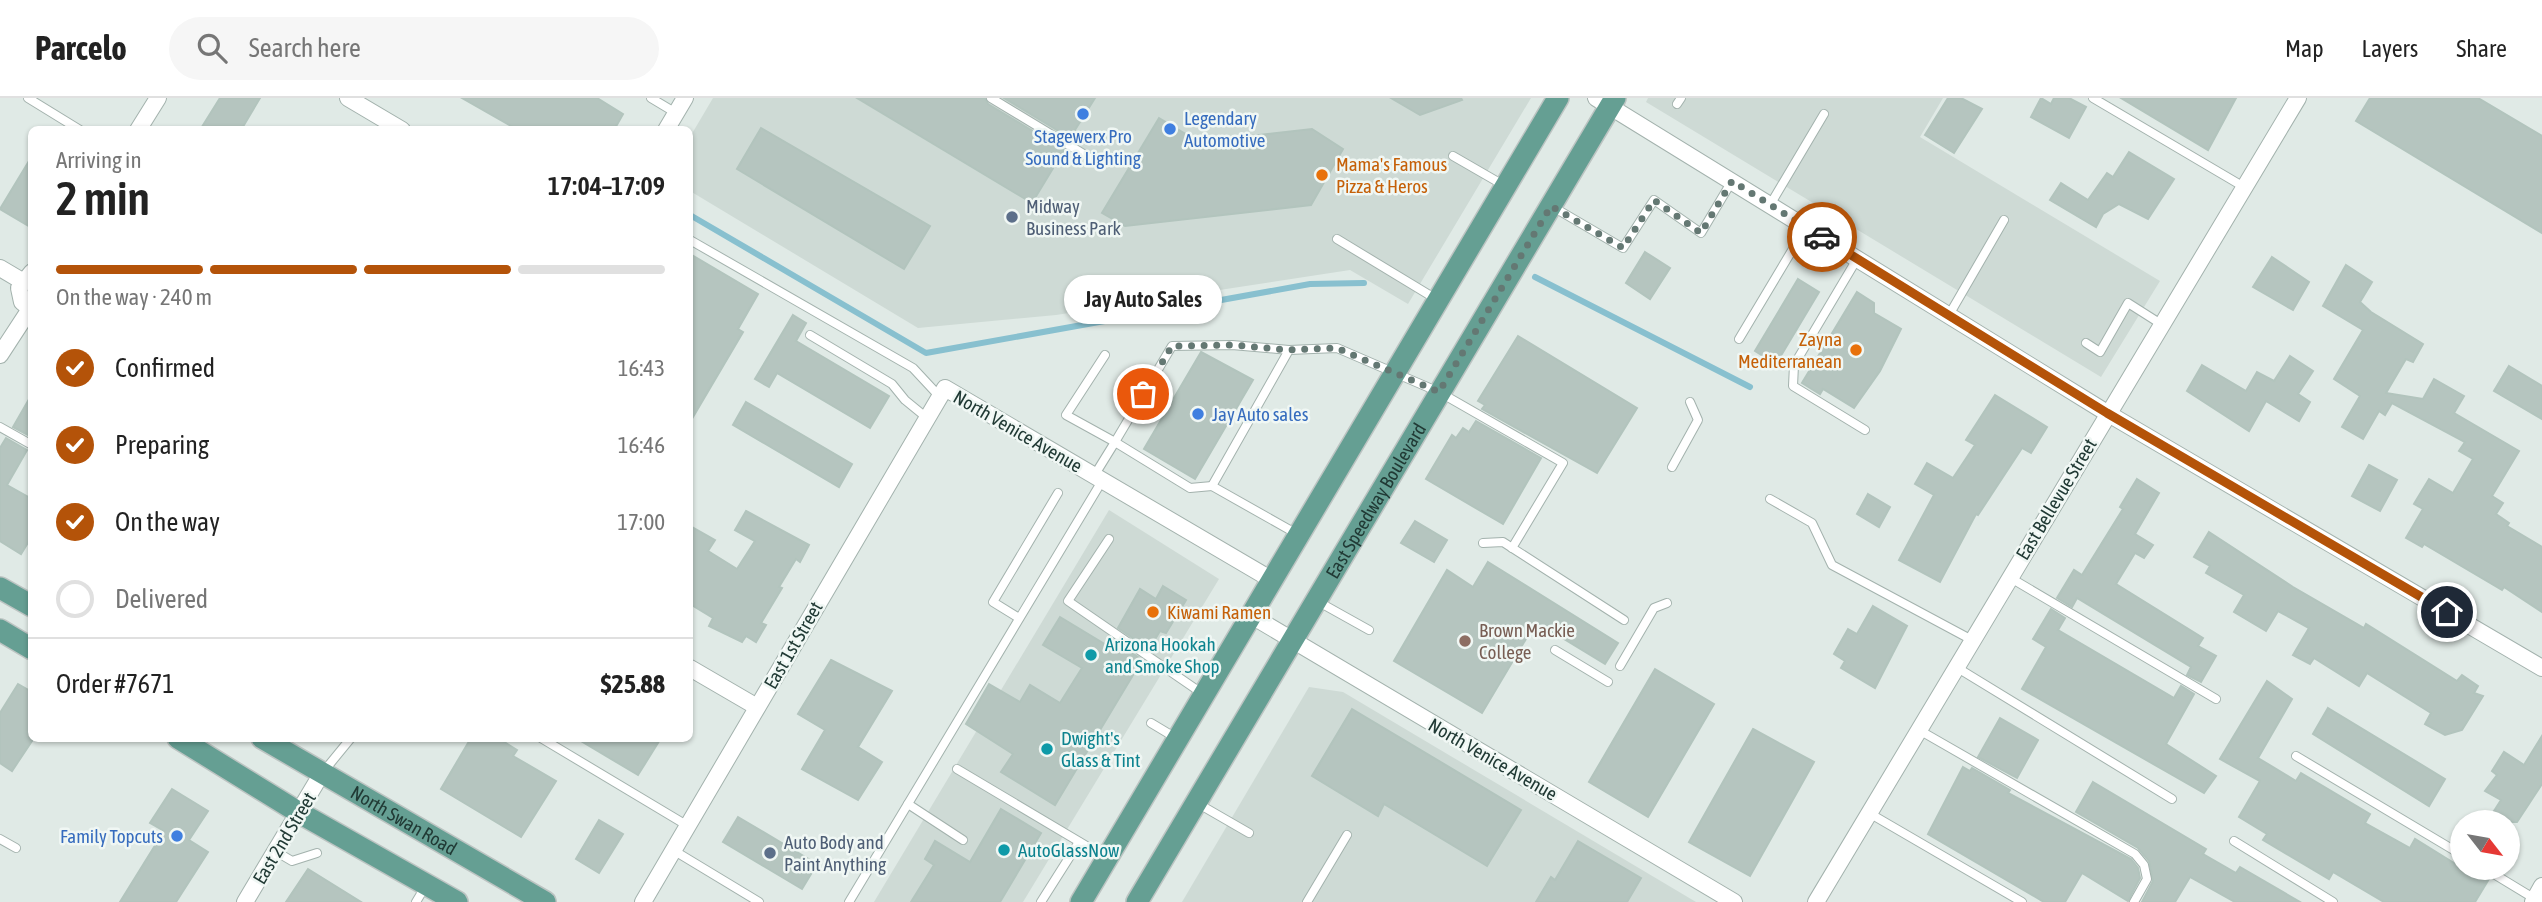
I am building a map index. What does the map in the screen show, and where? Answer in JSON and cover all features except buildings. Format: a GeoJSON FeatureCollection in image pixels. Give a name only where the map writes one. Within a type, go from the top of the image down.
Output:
{"type":"FeatureCollection","features":[{"type":"Feature","properties":{"kind":"main road"},"geometry":{"type":"LineString","coordinates":[[1081,902],[1558,98]]}},
{"type":"Feature","properties":{"kind":"main road","name":"East Speedway Boulevard"},"geometry":{"type":"LineString","coordinates":[[1136,902],[1551,206],[1607,101]]}},
{"type":"Feature","properties":{"kind":"main road"},"geometry":{"type":"LineString","coordinates":[[0,587],[28,604]]}},
{"type":"Feature","properties":{"kind":"main road"},"geometry":{"type":"LineString","coordinates":[[0,631],[28,647]]}},
{"type":"Feature","properties":{"kind":"main road"},"geometry":{"type":"LineString","coordinates":[[184,742],[421,893],[454,901]]}},
{"type":"Feature","properties":{"kind":"main road","name":"North Swan Road"},"geometry":{"type":"LineString","coordinates":[[269,742],[545,902]]}},
{"type":"Feature","properties":{"kind":"street"},"geometry":{"type":"LineString","coordinates":[[140,126],[158,98]]}},
{"type":"Feature","properties":{"kind":"street"},"geometry":{"type":"LineString","coordinates":[[348,98],[395,126]]}},
{"type":"Feature","properties":{"kind":"street"},"geometry":{"type":"LineString","coordinates":[[668,126],[685,98]]}},
{"type":"Feature","properties":{"kind":"street","name":"East Bellevue Street"},"geometry":{"type":"LineString","coordinates":[[1816,902],[2298,98]]}},
{"type":"Feature","properties":{"kind":"street"},"geometry":{"type":"LineString","coordinates":[[1607,101],[1806,228],[2107,413],[2542,668]]}},
{"type":"Feature","properties":{"kind":"street"},"geometry":{"type":"LineString","coordinates":[[0,268],[27,277],[20,296],[28,305]]}},
{"type":"Feature","properties":{"kind":"street"},"geometry":{"type":"LineString","coordinates":[[0,355],[28,313]]}},
{"type":"Feature","properties":{"kind":"street","name":"East 1st Street"},"geometry":{"type":"LineString","coordinates":[[643,902],[942,393]]}},
{"type":"Feature","properties":{"kind":"street","name":"North Venice Avenue"},"geometry":{"type":"LineString","coordinates":[[942,393],[1098,478],[1272,580]]}},
{"type":"Feature","properties":{"kind":"street","name":"North Venice Avenue"},"geometry":{"type":"LineString","coordinates":[[1252,616],[1734,902]]}},
{"type":"Feature","properties":{"kind":"street"},"geometry":{"type":"LineString","coordinates":[[693,673],[757,707]]}},
{"type":"Feature","properties":{"kind":"street","name":"East 2nd Street"},"geometry":{"type":"LineString","coordinates":[[245,902],[322,774]]}},
{"type":"Feature","properties":{"kind":"lane"},"geometry":{"type":"LineString","coordinates":[[28,98],[74,126]]}},
{"type":"Feature","properties":{"kind":"lane"},"geometry":{"type":"LineString","coordinates":[[651,98],[676,113]]}},
{"type":"Feature","properties":{"kind":"lane"},"geometry":{"type":"LineString","coordinates":[[992,98],[1100,164]]}},
{"type":"Feature","properties":{"kind":"lane"},"geometry":{"type":"LineString","coordinates":[[2093,98],[2244,187]]}},
{"type":"Feature","properties":{"kind":"lane"},"geometry":{"type":"LineString","coordinates":[[1770,205],[1824,114]]}},
{"type":"Feature","properties":{"kind":"lane"},"geometry":{"type":"LineString","coordinates":[[1453,156],[1505,186]]}},
{"type":"Feature","properties":{"kind":"lane"},"geometry":{"type":"LineString","coordinates":[[1551,206],[1623,248],[1654,200],[1701,233],[1732,181]]}},
{"type":"Feature","properties":{"kind":"lane"},"geometry":{"type":"LineString","coordinates":[[1949,315],[2004,220]]}},
{"type":"Feature","properties":{"kind":"lane"},"geometry":{"type":"LineString","coordinates":[[1739,339],[1806,228]]}},
{"type":"Feature","properties":{"kind":"lane"},"geometry":{"type":"LineString","coordinates":[[1337,239],[1437,300]]}},
{"type":"Feature","properties":{"kind":"lane"},"geometry":{"type":"LineString","coordinates":[[693,242],[913,368],[942,393]]}},
{"type":"Feature","properties":{"kind":"lane"},"geometry":{"type":"LineString","coordinates":[[1857,259],[1794,365],[1793,386],[1865,429]]}},
{"type":"Feature","properties":{"kind":"lane"},"geometry":{"type":"LineString","coordinates":[[2086,344],[2100,352],[2128,303],[2161,324]]}},
{"type":"Feature","properties":{"kind":"lane"},"geometry":{"type":"LineString","coordinates":[[810,335],[892,384],[905,400],[928,418]]}},
{"type":"Feature","properties":{"kind":"lane"},"geometry":{"type":"LineString","coordinates":[[849,902],[1019,618],[1098,478],[1115,442],[1172,346],[1232,345],[1289,350],[1337,348],[1439,392],[1563,463],[1512,548]]}},
{"type":"Feature","properties":{"kind":"lane"},"geometry":{"type":"LineString","coordinates":[[1212,486],[1289,350]]}},
{"type":"Feature","properties":{"kind":"lane"},"geometry":{"type":"LineString","coordinates":[[1105,355],[1066,415],[1190,488],[1212,486],[1299,535]]}},
{"type":"Feature","properties":{"kind":"lane"},"geometry":{"type":"LineString","coordinates":[[1672,467],[1698,420],[1690,402]]}},
{"type":"Feature","properties":{"kind":"lane"},"geometry":{"type":"LineString","coordinates":[[0,427],[28,443]]}},
{"type":"Feature","properties":{"kind":"lane"},"geometry":{"type":"LineString","coordinates":[[1019,618],[993,602],[1058,493]]}},
{"type":"Feature","properties":{"kind":"lane"},"geometry":{"type":"LineString","coordinates":[[1770,499],[1812,523],[1832,565],[1972,640]]}},
{"type":"Feature","properties":{"kind":"lane"},"geometry":{"type":"LineString","coordinates":[[1109,539],[1068,601],[1204,695]]}},
{"type":"Feature","properties":{"kind":"lane"},"geometry":{"type":"LineString","coordinates":[[1483,542],[1503,542],[1624,620]]}},
{"type":"Feature","properties":{"kind":"lane"},"geometry":{"type":"LineString","coordinates":[[2009,578],[2216,699]]}},
{"type":"Feature","properties":{"kind":"lane"},"geometry":{"type":"LineString","coordinates":[[1315,600],[1369,630]]}},
{"type":"Feature","properties":{"kind":"lane"},"geometry":{"type":"LineString","coordinates":[[1620,666],[1654,608],[1667,603]]}},
{"type":"Feature","properties":{"kind":"lane"},"geometry":{"type":"LineString","coordinates":[[1555,650],[1608,682]]}},
{"type":"Feature","properties":{"kind":"lane"},"geometry":{"type":"LineString","coordinates":[[1956,667],[2172,799]]}},
{"type":"Feature","properties":{"kind":"lane"},"geometry":{"type":"LineString","coordinates":[[1151,723],[1178,739]]}},
{"type":"Feature","properties":{"kind":"lane"},"geometry":{"type":"LineString","coordinates":[[1919,730],[2135,854],[2144,865],[2147,879],[2134,902]]}},
{"type":"Feature","properties":{"kind":"lane"},"geometry":{"type":"LineString","coordinates":[[322,774],[348,742]]}},
{"type":"Feature","properties":{"kind":"lane"},"geometry":{"type":"LineString","coordinates":[[548,742],[688,825]]}},
{"type":"Feature","properties":{"kind":"lane"},"geometry":{"type":"LineString","coordinates":[[2296,756],[2450,848]]}},
{"type":"Feature","properties":{"kind":"lane"},"geometry":{"type":"LineString","coordinates":[[957,769],[1107,858]]}},
{"type":"Feature","properties":{"kind":"lane"},"geometry":{"type":"LineString","coordinates":[[1196,803],[1249,833]]}},
{"type":"Feature","properties":{"kind":"lane"},"geometry":{"type":"LineString","coordinates":[[908,804],[964,840]]}},
{"type":"Feature","properties":{"kind":"lane"},"geometry":{"type":"LineString","coordinates":[[1869,813],[2022,902]]}},
{"type":"Feature","properties":{"kind":"lane"},"geometry":{"type":"LineString","coordinates":[[1307,902],[1347,835]]}},
{"type":"Feature","properties":{"kind":"lane"},"geometry":{"type":"LineString","coordinates":[[0,839],[16,848]]}},
{"type":"Feature","properties":{"kind":"lane"},"geometry":{"type":"LineString","coordinates":[[2234,841],[2333,902]]}},
{"type":"Feature","properties":{"kind":"lane"},"geometry":{"type":"LineString","coordinates":[[1055,902],[1043,898],[1079,842]]}},
{"type":"Feature","properties":{"kind":"lane"},"geometry":{"type":"LineString","coordinates":[[673,850],[759,902]]}},
{"type":"Feature","properties":{"kind":"lane"},"geometry":{"type":"LineString","coordinates":[[275,851],[292,861],[317,853]]}},
{"type":"Feature","properties":{"kind":"lane"},"geometry":{"type":"LineString","coordinates":[[2506,880],[2538,897]]}},
{"type":"Feature","properties":{"kind":"shaded area","name":"Midway Business Park"},"geometry":{"type":"Polygon","coordinates":[[[713,98],[1531,98],[1408,304],[1350,270],[1056,315],[918,328],[693,193],[693,132],[713,98]]]}},
{"type":"Feature","properties":{"kind":"shaded area"},"geometry":{"type":"Polygon","coordinates":[[[1648,98],[1943,98],[1920,137],[2160,281],[2101,377],[1646,102],[1648,98]]]}},
{"type":"Feature","properties":{"kind":"shaded area"},"geometry":{"type":"Polygon","coordinates":[[[1109,510],[1219,579],[1023,902],[874,902],[1109,510]]]}},
{"type":"Feature","properties":{"kind":"shaded area"},"geometry":{"type":"Polygon","coordinates":[[[1309,687],[1343,692],[1696,902],[1182,902],[1309,687]]]}},
{"type":"Feature","properties":{"kind":"waterway"},"geometry":{"type":"LineString","coordinates":[[693,217],[926,353],[1310,284],[1364,283]]}},
{"type":"Feature","properties":{"kind":"waterway"},"geometry":{"type":"LineString","coordinates":[[1535,277],[1750,387]]}},
{"type":"Feature","properties":{"kind":"way so far"},"geometry":{"type":"LineString","coordinates":[[1143,394],[1172,346],[1232,345],[1289,350],[1337,348],[1439,392],[1551,206],[1623,248],[1654,200],[1701,233],[1732,181],[1822,237]]}},
{"type":"Feature","properties":{"kind":"place","name":"Stagewerx Pro Sound & Lighting"},"geometry":{"type":"Point","coordinates":[1083,114]}},
{"type":"Feature","properties":{"kind":"place","name":"Legendary Automotive"},"geometry":{"type":"Point","coordinates":[1170,129]}},
{"type":"Feature","properties":{"kind":"place","name":"Mama's Famous Pizza & Heros"},"geometry":{"type":"Point","coordinates":[1322,175]}},
{"type":"Feature","properties":{"kind":"place","name":"Midway Business Park"},"geometry":{"type":"Point","coordinates":[1012,217]}},
{"type":"Feature","properties":{"kind":"place","name":"Zayna Mediterranean"},"geometry":{"type":"Point","coordinates":[1856,350]}},
{"type":"Feature","properties":{"kind":"place","name":"Jay Auto Sales"},"geometry":{"type":"Point","coordinates":[1143,394]}},
{"type":"Feature","properties":{"kind":"place","name":"Jay Auto sales"},"geometry":{"type":"Point","coordinates":[1198,414]}},
{"type":"Feature","properties":{"kind":"place","name":"Kiwami Ramen"},"geometry":{"type":"Point","coordinates":[1153,612]}},
{"type":"Feature","properties":{"kind":"place","name":"Brown Mackie College"},"geometry":{"type":"Point","coordinates":[1465,641]}},
{"type":"Feature","properties":{"kind":"place","name":"Arizona Hookah and Smoke Shop"},"geometry":{"type":"Point","coordinates":[1091,655]}},
{"type":"Feature","properties":{"kind":"place","name":"Dwight's Glass & Tint"},"geometry":{"type":"Point","coordinates":[1047,749]}},
{"type":"Feature","properties":{"kind":"place","name":"Family Topcuts"},"geometry":{"type":"Point","coordinates":[177,836]}},
{"type":"Feature","properties":{"kind":"place","name":"AutoGlassNow"},"geometry":{"type":"Point","coordinates":[1004,850]}},
{"type":"Feature","properties":{"kind":"place","name":"Auto Body and Paint Anything"},"geometry":{"type":"Point","coordinates":[770,853]}},
{"type":"Feature","properties":{"kind":"route"},"geometry":{"type":"LineString","coordinates":[[1822,237],[2107,413],[2447,612]]}}]}
